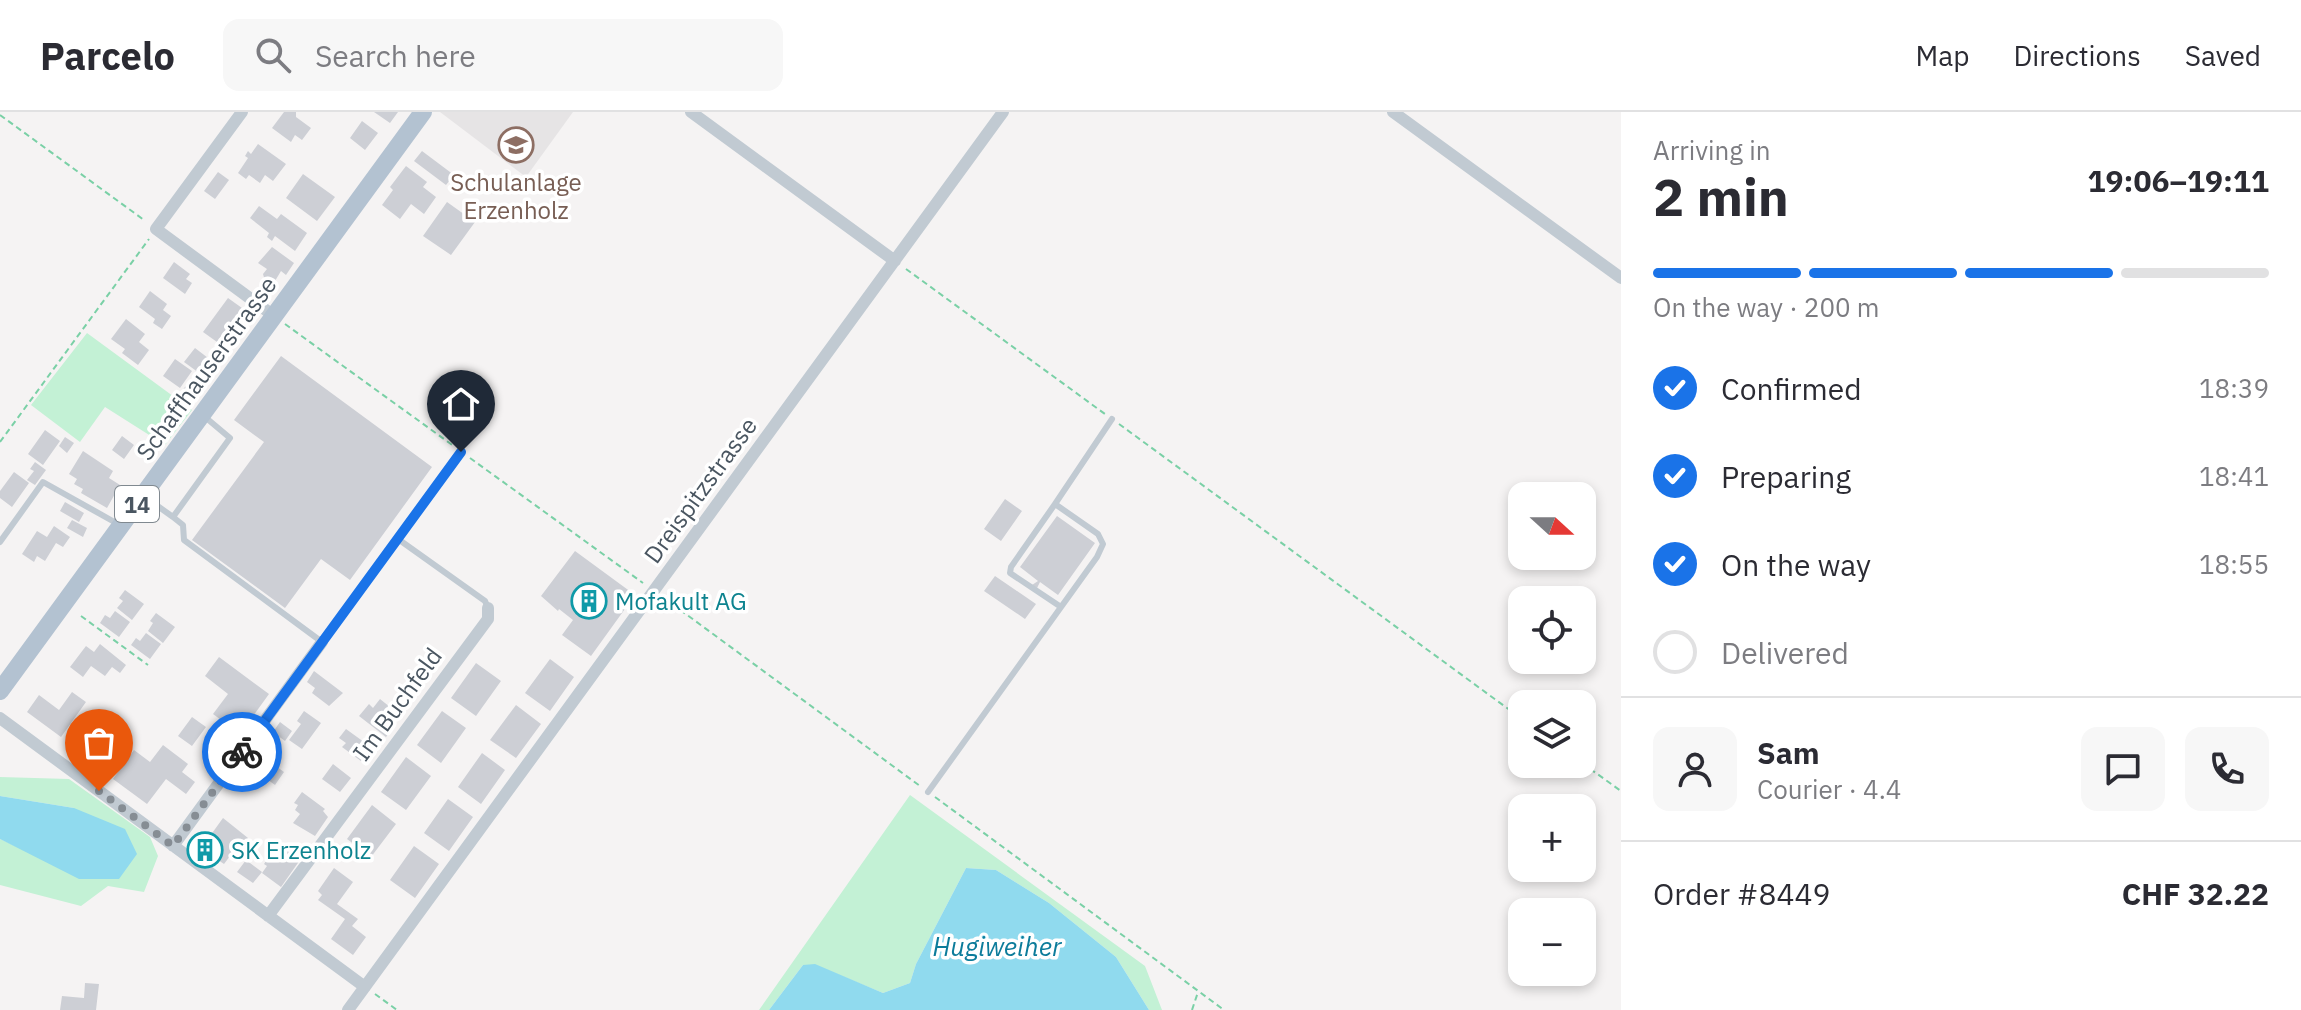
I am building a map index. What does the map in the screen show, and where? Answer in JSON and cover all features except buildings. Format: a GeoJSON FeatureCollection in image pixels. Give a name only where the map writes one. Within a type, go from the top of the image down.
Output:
{"type":"FeatureCollection","features":[{"type":"Feature","properties":{"kind":"main road","name":"Schaffhauserstrasse"},"geometry":{"type":"LineString","coordinates":[[0,691],[423,112]]}},
{"type":"Feature","properties":{"kind":"street"},"geometry":{"type":"LineString","coordinates":[[242,112],[156,229],[274,316]]}},
{"type":"Feature","properties":{"kind":"street"},"geometry":{"type":"LineString","coordinates":[[691,112],[895,261]]}},
{"type":"Feature","properties":{"kind":"street","name":"Dreispitzstrasse"},"geometry":{"type":"LineString","coordinates":[[348,1010],[1003,112]]}},
{"type":"Feature","properties":{"kind":"street"},"geometry":{"type":"LineString","coordinates":[[1393,112],[1621,278]]}},
{"type":"Feature","properties":{"kind":"street","name":"Im Buchfeld"},"geometry":{"type":"LineString","coordinates":[[268,916],[488,619],[488,608]]}},
{"type":"Feature","properties":{"kind":"street"},"geometry":{"type":"LineString","coordinates":[[173,846],[322,642]]}},
{"type":"Feature","properties":{"kind":"street"},"geometry":{"type":"LineString","coordinates":[[0,718],[365,987]]}},
{"type":"Feature","properties":{"kind":"lane"},"geometry":{"type":"LineString","coordinates":[[173,517],[230,438],[202,415]]}},
{"type":"Feature","properties":{"kind":"lane"},"geometry":{"type":"LineString","coordinates":[[1061,607],[1010,573],[1011,567],[1112,419]]}},
{"type":"Feature","properties":{"kind":"lane"},"geometry":{"type":"LineString","coordinates":[[143,496],[183,525],[184,540],[322,642],[461,452]]}},
{"type":"Feature","properties":{"kind":"lane"},"geometry":{"type":"LineString","coordinates":[[0,542],[43,482],[121,526]]}},
{"type":"Feature","properties":{"kind":"lane"},"geometry":{"type":"LineString","coordinates":[[928,792],[1097,557],[1103,544],[1098,534],[1055,504]]}},
{"type":"Feature","properties":{"kind":"lane","name":"Im Buchfeld"},"geometry":{"type":"LineString","coordinates":[[398,539],[485,601],[488,608]]}},
{"type":"Feature","properties":{"kind":"path"},"geometry":{"type":"LineString","coordinates":[[0,115],[156,229],[0,442]]}},
{"type":"Feature","properties":{"kind":"path"},"geometry":{"type":"LineString","coordinates":[[895,261],[1508,709]]}},
{"type":"Feature","properties":{"kind":"path"},"geometry":{"type":"LineString","coordinates":[[81,616],[148,665]]}},
{"type":"Feature","properties":{"kind":"path"},"geometry":{"type":"LineString","coordinates":[[1596,773],[1621,791]]}},
{"type":"Feature","properties":{"kind":"path"},"geometry":{"type":"LineString","coordinates":[[365,987],[397,1010]]}},
{"type":"Feature","properties":{"kind":"path"},"geometry":{"type":"LineString","coordinates":[[1192,1010],[1198,991],[1224,1010]]}},
{"type":"Feature","properties":{"kind":"shaded area","name":"Schulanlage Erzenholz"},"geometry":{"type":"Polygon","coordinates":[[[440,112],[573,112],[526,177],[440,112]]]}},
{"type":"Feature","properties":{"kind":"green space"},"geometry":{"type":"Polygon","coordinates":[[[87,333],[192,410],[165,445],[105,407],[80,442],[31,405],[87,333]]]}},
{"type":"Feature","properties":{"kind":"green space"},"geometry":{"type":"Polygon","coordinates":[[[0,777],[69,779],[150,837],[158,856],[144,892],[108,886],[81,906],[0,885],[0,839],[37,856],[74,808],[0,796],[0,777]]]}},
{"type":"Feature","properties":{"kind":"green space"},"geometry":{"type":"Polygon","coordinates":[[[910,795],[1145,966],[1162,1010],[1149,1010],[1116,957],[1049,903],[996,870],[966,868],[916,964],[910,983],[883,993],[815,965],[803,965],[769,1010],[759,1010],[910,795]]]}},
{"type":"Feature","properties":{"kind":"water"},"geometry":{"type":"Polygon","coordinates":[[[0,796],[74,808],[125,829],[137,854],[119,879],[79,879],[0,839],[0,796]]]}},
{"type":"Feature","properties":{"kind":"water","name":"Hugiweiher"},"geometry":{"type":"Polygon","coordinates":[[[966,868],[996,870],[1049,903],[1116,957],[1149,1010],[769,1010],[803,965],[815,964],[883,993],[910,983],[916,964],[966,868]]]}},
{"type":"Feature","properties":{"kind":"way so far"},"geometry":{"type":"LineString","coordinates":[[99,791],[173,846],[242,752]]}},
{"type":"Feature","properties":{"kind":"place","name":"Schulanlage Erzenholz"},"geometry":{"type":"Point","coordinates":[516,145]}},
{"type":"Feature","properties":{"kind":"place","name":"Mofakult AG"},"geometry":{"type":"Point","coordinates":[589,601]}},
{"type":"Feature","properties":{"kind":"place","name":"SK Erzenholz"},"geometry":{"type":"Point","coordinates":[205,850]}},
{"type":"Feature","properties":{"kind":"route"},"geometry":{"type":"LineString","coordinates":[[242,752],[461,452]]}}]}
